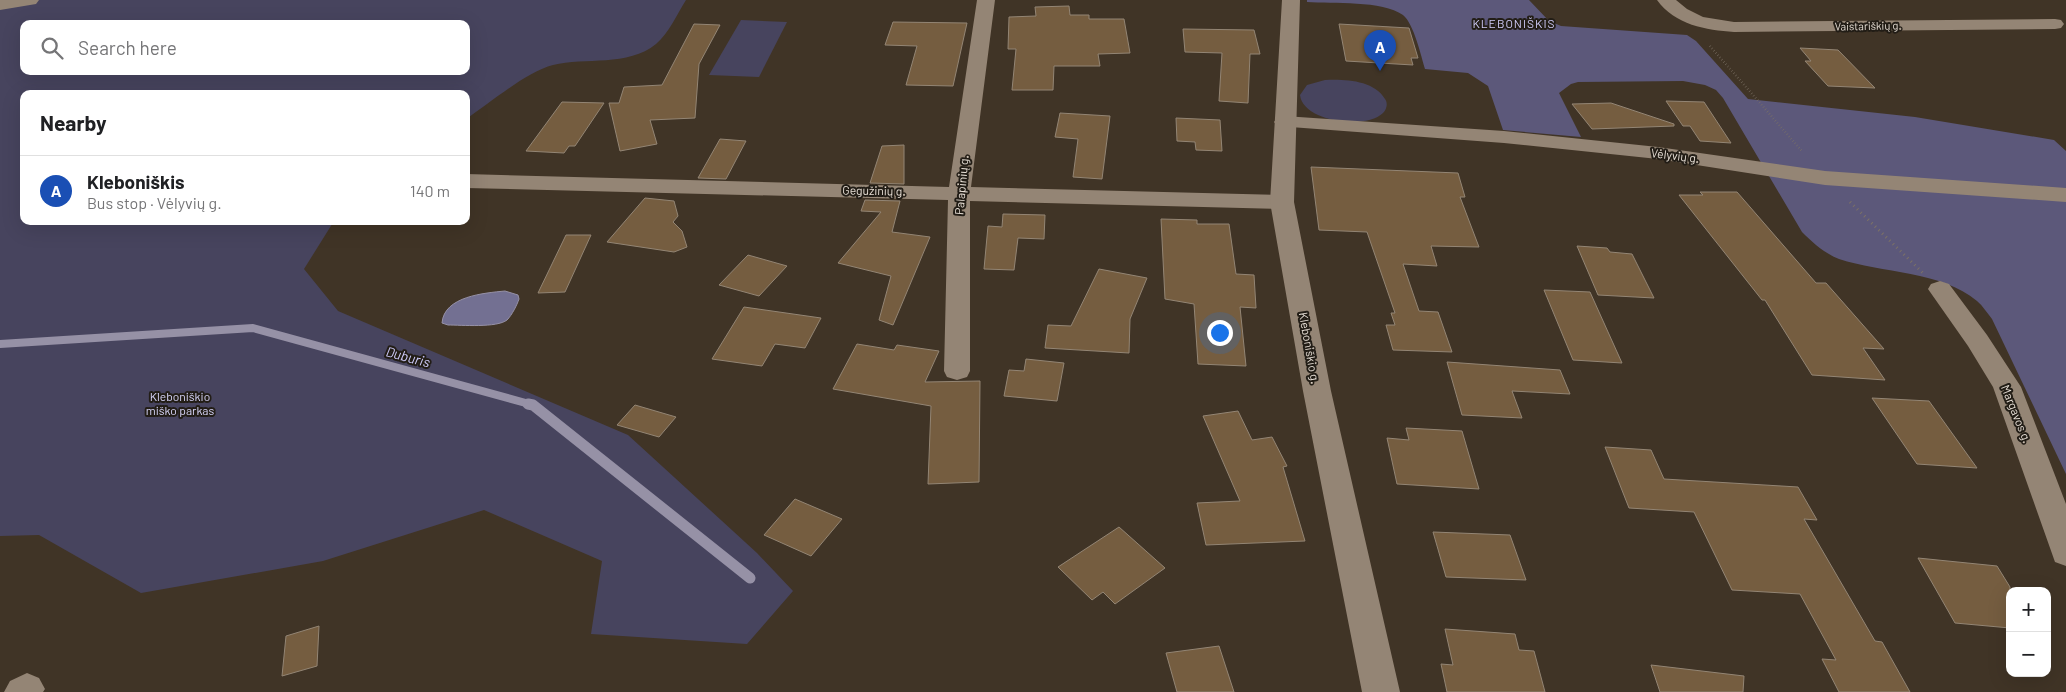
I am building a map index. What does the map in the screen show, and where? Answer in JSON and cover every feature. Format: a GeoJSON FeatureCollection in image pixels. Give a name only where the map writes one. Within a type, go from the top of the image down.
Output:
{"type":"FeatureCollection","features":[{"type":"Feature","properties":{"kind":"street"},"geometry":{"type":"LineString","coordinates":[[0,6],[30,0]]}},
{"type":"Feature","properties":{"kind":"street","name":"Palapinių g."},"geometry":{"type":"LineString","coordinates":[[957,371],[959,193],[986,0]]}},
{"type":"Feature","properties":{"kind":"street","name":"Kleboniškio g."},"geometry":{"type":"LineString","coordinates":[[1291,0],[1284,122],[1282,202],[1316,391],[1381,692]]}},
{"type":"Feature","properties":{"kind":"street","name":"Vaistariškių g."},"geometry":{"type":"LineString","coordinates":[[1666,0],[1684,16],[1715,25],[1734,27],[2055,24]]}},
{"type":"Feature","properties":{"kind":"street","name":"Vėlyvių g."},"geometry":{"type":"LineString","coordinates":[[1284,122],[1504,137],[1658,153],[1825,178],[2066,195]]}},
{"type":"Feature","properties":{"kind":"street","name":"Gegužinių g."},"geometry":{"type":"LineString","coordinates":[[470,180],[1282,202]]}},
{"type":"Feature","properties":{"kind":"street","name":"Margavos g."},"geometry":{"type":"LineString","coordinates":[[1940,289],[1978,341],[2007,386],[2056,518],[2066,553]]}},
{"type":"Feature","properties":{"kind":"green space","name":"Kleboniškio miško parkas"},"geometry":{"type":"Polygon","coordinates":[[[0,0],[686,0],[665,34],[656,44],[645,51],[620,59],[565,63],[542,69],[520,81],[470,116],[470,90],[20,90],[20,225],[332,225],[304,269],[338,311],[628,435],[757,553],[793,591],[747,644],[591,634],[602,561],[484,510],[323,561],[141,593],[39,535],[0,536],[0,0]]]}},
{"type":"Feature","properties":{"kind":"green space"},"geometry":{"type":"Polygon","coordinates":[[[741,20],[787,22],[759,77],[709,75],[741,20]]]}},
{"type":"Feature","properties":{"kind":"green space"},"geometry":{"type":"Polygon","coordinates":[[[1325,80],[1358,82],[1374,88],[1386,101],[1385,110],[1375,118],[1350,122],[1323,117],[1312,112],[1304,104],[1300,95],[1307,85],[1325,80]]]}},
{"type":"Feature","properties":{"kind":"shaded area"},"geometry":{"type":"Polygon","coordinates":[[[1307,0],[1529,0],[1549,21],[1561,26],[1687,35],[1696,41],[1748,99],[1915,117],[2054,140],[2066,151],[2066,474],[1992,319],[1981,305],[1963,291],[1947,284],[1929,278],[1839,259],[1828,254],[1815,244],[1802,232],[1723,98],[1716,90],[1705,85],[1683,81],[1578,82],[1571,84],[1559,93],[1581,137],[1503,130],[1488,86],[1468,73],[1425,69],[1411,25],[1403,15],[1383,7],[1307,2],[1307,0]]]}},
{"type":"Feature","properties":{"kind":"shaded area"},"geometry":{"type":"Polygon","coordinates":[[[505,291],[518,295],[519,299],[511,315],[502,323],[479,326],[448,325],[442,323],[444,314],[458,302],[477,295],[505,291]]]}},
{"type":"Feature","properties":{"kind":"building"},"geometry":{"type":"Polygon","coordinates":[[[1069,6],[1070,15],[1089,15],[1089,19],[1124,19],[1130,53],[1098,54],[1100,66],[1054,66],[1053,90],[1012,90],[1016,49],[1008,49],[1009,17],[1036,16],[1035,7],[1069,6]]]}},
{"type":"Feature","properties":{"kind":"building"},"geometry":{"type":"Polygon","coordinates":[[[893,22],[967,23],[953,86],[906,85],[917,46],[885,45],[893,22]]]}},
{"type":"Feature","properties":{"kind":"building"},"geometry":{"type":"Polygon","coordinates":[[[694,24],[720,25],[699,64],[695,118],[650,120],[657,144],[620,151],[609,103],[619,103],[624,87],[662,85],[694,24]]]}},
{"type":"Feature","properties":{"kind":"building"},"geometry":{"type":"Polygon","coordinates":[[[1339,24],[1409,28],[1418,58],[1411,58],[1413,65],[1346,61],[1339,24]]]}},
{"type":"Feature","properties":{"kind":"building"},"geometry":{"type":"Polygon","coordinates":[[[1183,29],[1254,30],[1260,54],[1250,54],[1248,103],[1219,101],[1222,53],[1185,52],[1183,29]]]}},
{"type":"Feature","properties":{"kind":"building"},"geometry":{"type":"Polygon","coordinates":[[[1800,48],[1838,50],[1875,88],[1828,86],[1805,61],[1811,61],[1800,48]]]}},
{"type":"Feature","properties":{"kind":"building"},"geometry":{"type":"Polygon","coordinates":[[[1666,101],[1704,102],[1731,143],[1700,141],[1690,126],[1683,126],[1666,101]]]}},
{"type":"Feature","properties":{"kind":"building"},"geometry":{"type":"Polygon","coordinates":[[[562,102],[604,103],[575,146],[569,146],[564,153],[526,151],[562,102]]]}},
{"type":"Feature","properties":{"kind":"building"},"geometry":{"type":"Polygon","coordinates":[[[1611,103],[1674,124],[1674,126],[1592,129],[1572,104],[1611,103]]]}},
{"type":"Feature","properties":{"kind":"building"},"geometry":{"type":"Polygon","coordinates":[[[1060,113],[1110,116],[1102,179],[1073,177],[1078,139],[1055,137],[1060,113]]]}},
{"type":"Feature","properties":{"kind":"building"},"geometry":{"type":"Polygon","coordinates":[[[1176,118],[1220,120],[1222,151],[1196,150],[1195,142],[1177,141],[1176,118]]]}},
{"type":"Feature","properties":{"kind":"building"},"geometry":{"type":"Polygon","coordinates":[[[720,139],[746,141],[726,179],[698,178],[720,139]]]}},
{"type":"Feature","properties":{"kind":"building"},"geometry":{"type":"Polygon","coordinates":[[[904,145],[904,184],[870,183],[882,146],[904,145]]]}},
{"type":"Feature","properties":{"kind":"building"},"geometry":{"type":"Polygon","coordinates":[[[1311,167],[1458,173],[1465,197],[1460,197],[1479,247],[1431,246],[1437,266],[1403,264],[1419,311],[1438,312],[1452,352],[1393,350],[1386,325],[1395,325],[1391,313],[1395,313],[1367,232],[1319,230],[1311,167]]]}},
{"type":"Feature","properties":{"kind":"building"},"geometry":{"type":"Polygon","coordinates":[[[1700,192],[1737,192],[1816,283],[1826,283],[1884,349],[1863,348],[1885,380],[1812,375],[1765,300],[1762,300],[1679,195],[1703,195],[1700,192]]]}},
{"type":"Feature","properties":{"kind":"building"},"geometry":{"type":"Polygon","coordinates":[[[645,198],[674,201],[678,216],[673,222],[682,231],[687,247],[674,252],[607,242],[645,198]]]}},
{"type":"Feature","properties":{"kind":"building"},"geometry":{"type":"Polygon","coordinates":[[[865,200],[900,201],[892,232],[930,237],[893,325],[879,320],[891,276],[838,263],[881,212],[861,211],[865,200]]]}},
{"type":"Feature","properties":{"kind":"building"},"geometry":{"type":"Polygon","coordinates":[[[1003,214],[1045,215],[1044,239],[1018,238],[1014,270],[984,269],[988,226],[1002,227],[1003,214]]]}},
{"type":"Feature","properties":{"kind":"building"},"geometry":{"type":"Polygon","coordinates":[[[1161,219],[1197,220],[1197,224],[1229,224],[1236,274],[1254,275],[1256,308],[1240,307],[1246,366],[1198,364],[1194,304],[1165,299],[1161,219]]]}},
{"type":"Feature","properties":{"kind":"building"},"geometry":{"type":"Polygon","coordinates":[[[566,235],[591,235],[565,292],[538,293],[566,235]]]}},
{"type":"Feature","properties":{"kind":"building"},"geometry":{"type":"Polygon","coordinates":[[[1577,246],[1607,248],[1610,252],[1632,254],[1654,298],[1598,295],[1577,246]]]}},
{"type":"Feature","properties":{"kind":"building"},"geometry":{"type":"Polygon","coordinates":[[[748,255],[787,266],[759,296],[719,285],[748,255]]]}},
{"type":"Feature","properties":{"kind":"building"},"geometry":{"type":"Polygon","coordinates":[[[1099,269],[1147,278],[1130,319],[1129,353],[1045,348],[1048,325],[1071,326],[1099,269]]]}},
{"type":"Feature","properties":{"kind":"building"},"geometry":{"type":"Polygon","coordinates":[[[1544,290],[1590,292],[1622,363],[1573,360],[1544,290]]]}},
{"type":"Feature","properties":{"kind":"building"},"geometry":{"type":"Polygon","coordinates":[[[744,307],[821,318],[805,348],[775,344],[762,366],[712,359],[744,307]]]}},
{"type":"Feature","properties":{"kind":"building"},"geometry":{"type":"Polygon","coordinates":[[[857,344],[894,350],[897,345],[939,351],[925,382],[980,381],[979,482],[928,484],[931,406],[833,389],[857,344]]]}},
{"type":"Feature","properties":{"kind":"building"},"geometry":{"type":"Polygon","coordinates":[[[1026,359],[1064,363],[1057,401],[1004,396],[1009,370],[1024,371],[1026,359]]]}},
{"type":"Feature","properties":{"kind":"building"},"geometry":{"type":"Polygon","coordinates":[[[1447,362],[1560,370],[1570,394],[1512,391],[1522,418],[1462,415],[1447,362]]]}},
{"type":"Feature","properties":{"kind":"building"},"geometry":{"type":"Polygon","coordinates":[[[1872,398],[1929,401],[1977,468],[1917,464],[1872,398]]]}},
{"type":"Feature","properties":{"kind":"building"},"geometry":{"type":"Polygon","coordinates":[[[635,405],[676,417],[659,437],[617,425],[635,405]]]}},
{"type":"Feature","properties":{"kind":"building"},"geometry":{"type":"Polygon","coordinates":[[[1238,411],[1252,440],[1272,437],[1287,466],[1283,467],[1305,541],[1206,545],[1197,503],[1240,501],[1203,416],[1238,411]]]}},
{"type":"Feature","properties":{"kind":"building"},"geometry":{"type":"Polygon","coordinates":[[[1406,428],[1462,431],[1479,489],[1397,484],[1387,438],[1409,440],[1406,428]]]}},
{"type":"Feature","properties":{"kind":"building"},"geometry":{"type":"Polygon","coordinates":[[[1605,447],[1651,450],[1664,479],[1798,487],[1817,520],[1804,519],[1875,641],[1882,642],[1910,692],[1839,692],[1822,659],[1836,660],[1800,594],[1732,590],[1694,512],[1629,508],[1605,447]]]}},
{"type":"Feature","properties":{"kind":"building"},"geometry":{"type":"Polygon","coordinates":[[[795,499],[842,519],[811,556],[764,535],[795,499]]]}},
{"type":"Feature","properties":{"kind":"building"},"geometry":{"type":"Polygon","coordinates":[[[1119,527],[1165,568],[1115,604],[1103,592],[1092,600],[1058,567],[1119,527]]]}},
{"type":"Feature","properties":{"kind":"building"},"geometry":{"type":"Polygon","coordinates":[[[1433,532],[1510,535],[1526,580],[1446,577],[1433,532]]]}},
{"type":"Feature","properties":{"kind":"building"},"geometry":{"type":"Polygon","coordinates":[[[1918,558],[1997,566],[2010,587],[2006,587],[2006,628],[1955,623],[1918,558]]]}},
{"type":"Feature","properties":{"kind":"building"},"geometry":{"type":"Polygon","coordinates":[[[319,626],[317,666],[282,676],[286,636],[319,626]]]}},
{"type":"Feature","properties":{"kind":"building"},"geometry":{"type":"Polygon","coordinates":[[[1445,629],[1515,634],[1519,650],[1534,651],[1545,692],[1447,692],[1441,664],[1453,665],[1445,629]]]}},
{"type":"Feature","properties":{"kind":"building"},"geometry":{"type":"Polygon","coordinates":[[[1219,646],[1234,692],[1177,692],[1166,653],[1219,646]]]}},
{"type":"Feature","properties":{"kind":"building"},"geometry":{"type":"Polygon","coordinates":[[[1651,665],[1744,676],[1743,692],[1660,692],[1651,665]]]}},
{"type":"Feature","properties":{"kind":"waterway","name":"Duburis"},"geometry":{"type":"LineString","coordinates":[[0,344],[253,328],[533,405]]}},
{"type":"Feature","properties":{"kind":"waterway","name":"Duburis"},"geometry":{"type":"LineString","coordinates":[[528,404],[533,405]]}},
{"type":"Feature","properties":{"kind":"waterway","name":"Duburis"},"geometry":{"type":"LineString","coordinates":[[533,405],[750,578]]}},
{"type":"Feature","properties":{"kind":"place","name":"Kleboniškis"},"geometry":{"type":"Point","coordinates":[1380,71]}},
{"type":"Feature","properties":{"kind":"district","name":"KLEBONIŠKIS"},"geometry":{"type":"Point","coordinates":[1514,24]}}]}
